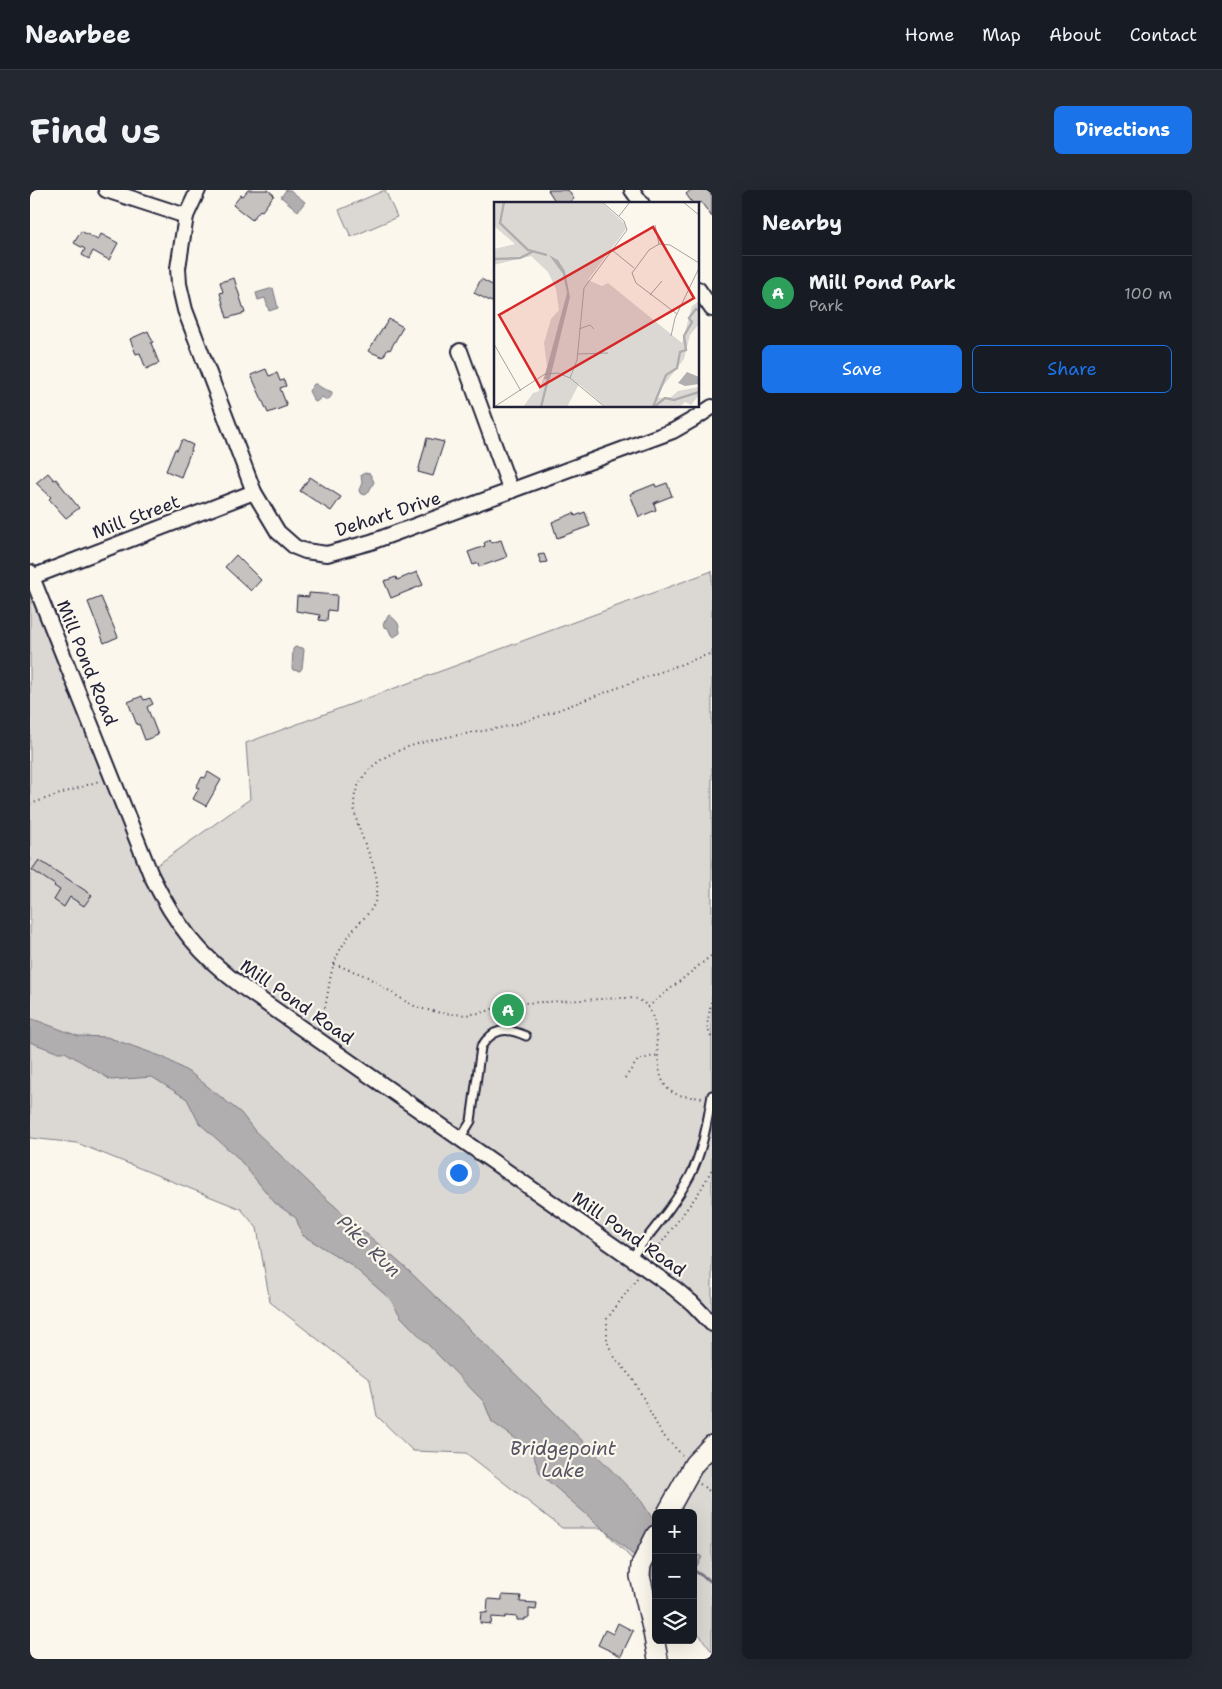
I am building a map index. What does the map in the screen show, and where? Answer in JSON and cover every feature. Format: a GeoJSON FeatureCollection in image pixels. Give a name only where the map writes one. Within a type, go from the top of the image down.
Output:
{"type":"FeatureCollection","features":[{"type":"Feature","properties":{"kind":"street"},"geometry":{"type":"LineString","coordinates":[[106,190],[186,216]]}},
{"type":"Feature","properties":{"kind":"street","name":"Dehart Drive"},"geometry":{"type":"LineString","coordinates":[[198,190],[186,216],[178,268],[179,284],[185,310],[254,492],[278,532],[295,547],[304,551],[327,554],[371,542],[673,431],[712,407]]}},
{"type":"Feature","properties":{"kind":"street"},"geometry":{"type":"LineString","coordinates":[[632,190],[641,202]]}},
{"type":"Feature","properties":{"kind":"street"},"geometry":{"type":"LineString","coordinates":[[700,291],[712,309]]}},
{"type":"Feature","properties":{"kind":"street"},"geometry":{"type":"LineString","coordinates":[[460,351],[511,491]]}},
{"type":"Feature","properties":{"kind":"street","name":"Mill Street"},"geometry":{"type":"LineString","coordinates":[[31,575],[254,492]]}},
{"type":"Feature","properties":{"kind":"street","name":"Mill Pond Road"},"geometry":{"type":"LineString","coordinates":[[31,575],[151,875],[163,899],[200,951],[228,976],[686,1298],[712,1324]]}},
{"type":"Feature","properties":{"kind":"street"},"geometry":{"type":"LineString","coordinates":[[669,1509],[694,1464],[712,1445]]}},
{"type":"Feature","properties":{"kind":"street"},"geometry":{"type":"LineString","coordinates":[[652,1543],[641,1565],[641,1582],[658,1659]]}},
{"type":"Feature","properties":{"kind":"lane"},"geometry":{"type":"LineString","coordinates":[[460,1139],[471,1121],[481,1046],[487,1037],[504,1030],[526,1036]]}},
{"type":"Feature","properties":{"kind":"lane"},"geometry":{"type":"LineString","coordinates":[[631,1258],[690,1176],[702,1142],[711,1098]]}},
{"type":"Feature","properties":{"kind":"path"},"geometry":{"type":"LineString","coordinates":[[314,1030],[321,1020],[337,954],[359,923],[370,912],[377,897],[372,864],[354,807],[356,792],[371,766],[390,754],[412,745],[540,717],[712,652]]}},
{"type":"Feature","properties":{"kind":"path"},"geometry":{"type":"LineString","coordinates":[[648,1007],[712,955]]}},
{"type":"Feature","properties":{"kind":"path"},"geometry":{"type":"LineString","coordinates":[[334,964],[366,976],[408,1003],[419,1008],[441,1013],[466,1015],[485,1012],[504,1004],[622,998],[637,999],[648,1007],[655,1021],[660,1069],[665,1085],[673,1093],[704,1099],[711,1098]]}},
{"type":"Feature","properties":{"kind":"path"},"geometry":{"type":"LineString","coordinates":[[712,997],[707,1026],[712,1040]]}},
{"type":"Feature","properties":{"kind":"path"},"geometry":{"type":"LineString","coordinates":[[625,1078],[638,1060],[658,1055]]}},
{"type":"Feature","properties":{"kind":"path"},"geometry":{"type":"LineString","coordinates":[[648,1262],[700,1191],[712,1169]]}},
{"type":"Feature","properties":{"kind":"path"},"geometry":{"type":"LineString","coordinates":[[640,1274],[607,1319],[607,1341],[614,1355],[635,1382],[661,1433],[678,1453],[694,1464]]}},
{"type":"Feature","properties":{"kind":"shaded area"},"geometry":{"type":"Polygon","coordinates":[[[385,190],[397,217],[351,237],[339,210],[385,190]]]}},
{"type":"Feature","properties":{"kind":"shaded area"},"geometry":{"type":"Polygon","coordinates":[[[712,571],[712,1652],[697,1631],[697,1509],[652,1509],[652,1580],[602,1528],[562,1528],[466,1453],[413,1451],[377,1416],[370,1380],[270,1302],[257,1228],[241,1209],[77,1143],[30,1138],[30,594],[143,875],[250,799],[246,743],[712,571]]]}},
{"type":"Feature","properties":{"kind":"water"},"geometry":{"type":"Polygon","coordinates":[[[286,190],[290,190],[305,202],[298,211],[281,197],[286,190]]]}},
{"type":"Feature","properties":{"kind":"water"},"geometry":{"type":"Polygon","coordinates":[[[273,288],[278,308],[269,311],[265,298],[258,300],[256,293],[273,288]]]}},
{"type":"Feature","properties":{"kind":"water"},"geometry":{"type":"Polygon","coordinates":[[[314,384],[332,392],[331,397],[326,400],[322,397],[316,402],[314,401],[309,391],[314,384]]]}},
{"type":"Feature","properties":{"kind":"water"},"geometry":{"type":"Polygon","coordinates":[[[365,473],[370,474],[374,482],[365,495],[360,493],[359,490],[362,483],[361,475],[365,473]]]}},
{"type":"Feature","properties":{"kind":"water"},"geometry":{"type":"Polygon","coordinates":[[[389,615],[396,620],[399,626],[400,633],[394,637],[383,624],[389,615]]]}},
{"type":"Feature","properties":{"kind":"water"},"geometry":{"type":"Polygon","coordinates":[[[295,647],[303,648],[304,650],[300,671],[293,670],[292,668],[293,649],[295,647]]]}},
{"type":"Feature","properties":{"kind":"water","name":"Bridgepoint Lake"},"geometry":{"type":"Polygon","coordinates":[[[30,1018],[78,1036],[107,1037],[163,1057],[192,1074],[241,1113],[254,1130],[321,1194],[408,1270],[539,1397],[640,1499],[652,1518],[652,1575],[639,1560],[540,1474],[532,1450],[492,1422],[484,1402],[401,1317],[390,1299],[350,1264],[302,1235],[296,1218],[275,1203],[238,1158],[199,1123],[187,1099],[152,1077],[111,1080],[65,1052],[56,1052],[30,1042],[30,1018]]]}},
{"type":"Feature","properties":{"kind":"water"},"geometry":{"type":"Polygon","coordinates":[[[697,1554],[702,1557],[697,1566],[697,1554]]]}},
{"type":"Feature","properties":{"kind":"building"},"geometry":{"type":"Polygon","coordinates":[[[248,190],[268,190],[274,195],[262,211],[260,210],[252,220],[233,205],[248,190]]]}},
{"type":"Feature","properties":{"kind":"building"},"geometry":{"type":"Polygon","coordinates":[[[548,190],[568,190],[574,199],[569,202],[556,202],[548,190]]]}},
{"type":"Feature","properties":{"kind":"building"},"geometry":{"type":"Polygon","coordinates":[[[691,190],[707,190],[712,196],[712,217],[701,202],[692,202],[686,194],[691,190]]]}},
{"type":"Feature","properties":{"kind":"building"},"geometry":{"type":"Polygon","coordinates":[[[81,231],[98,240],[101,234],[118,243],[109,260],[93,251],[89,259],[82,255],[85,249],[74,243],[81,231]]]}},
{"type":"Feature","properties":{"kind":"building"},"geometry":{"type":"Polygon","coordinates":[[[234,278],[245,313],[227,318],[220,293],[223,292],[220,282],[234,278]]]}},
{"type":"Feature","properties":{"kind":"building"},"geometry":{"type":"Polygon","coordinates":[[[481,279],[494,286],[494,303],[474,293],[481,279]]]}},
{"type":"Feature","properties":{"kind":"building"},"geometry":{"type":"Polygon","coordinates":[[[389,319],[403,327],[390,350],[388,349],[383,357],[368,351],[389,319]]]}},
{"type":"Feature","properties":{"kind":"building"},"geometry":{"type":"Polygon","coordinates":[[[148,331],[159,363],[146,369],[140,353],[136,354],[130,339],[148,331]]]}},
{"type":"Feature","properties":{"kind":"building"},"geometry":{"type":"Polygon","coordinates":[[[266,369],[269,376],[277,373],[280,381],[284,380],[286,386],[280,388],[287,406],[268,413],[251,375],[266,369]]]}},
{"type":"Feature","properties":{"kind":"building"},"geometry":{"type":"Polygon","coordinates":[[[427,438],[444,442],[433,476],[418,472],[427,438]]]}},
{"type":"Feature","properties":{"kind":"building"},"geometry":{"type":"Polygon","coordinates":[[[182,440],[193,445],[181,477],[166,471],[175,449],[177,450],[182,440]]]}},
{"type":"Feature","properties":{"kind":"building"},"geometry":{"type":"Polygon","coordinates":[[[48,473],[54,480],[56,479],[79,508],[66,518],[49,499],[51,497],[36,483],[48,473]]]}},
{"type":"Feature","properties":{"kind":"building"},"geometry":{"type":"Polygon","coordinates":[[[310,477],[341,497],[331,511],[300,491],[310,477]]]}},
{"type":"Feature","properties":{"kind":"building"},"geometry":{"type":"Polygon","coordinates":[[[667,483],[672,496],[654,503],[656,510],[639,517],[630,494],[655,484],[656,487],[667,483]]]}},
{"type":"Feature","properties":{"kind":"building"},"geometry":{"type":"Polygon","coordinates":[[[585,512],[590,526],[557,538],[552,522],[574,513],[575,516],[585,512]]]}},
{"type":"Feature","properties":{"kind":"building"},"geometry":{"type":"Polygon","coordinates":[[[490,540],[491,543],[501,540],[507,557],[479,567],[478,563],[473,565],[468,552],[485,546],[484,543],[490,540]]]}},
{"type":"Feature","properties":{"kind":"building"},"geometry":{"type":"Polygon","coordinates":[[[544,554],[547,562],[541,563],[538,555],[544,554]]]}},
{"type":"Feature","properties":{"kind":"building"},"geometry":{"type":"Polygon","coordinates":[[[236,555],[261,580],[251,591],[225,567],[236,555]]]}},
{"type":"Feature","properties":{"kind":"building"},"geometry":{"type":"Polygon","coordinates":[[[417,572],[423,585],[391,598],[384,581],[396,577],[397,580],[417,572]]]}},
{"type":"Feature","properties":{"kind":"building"},"geometry":{"type":"Polygon","coordinates":[[[309,593],[337,595],[336,611],[328,610],[327,621],[319,620],[320,615],[296,611],[297,596],[309,597],[309,593]]]}},
{"type":"Feature","properties":{"kind":"building"},"geometry":{"type":"Polygon","coordinates":[[[101,597],[118,637],[104,643],[88,602],[101,597]]]}},
{"type":"Feature","properties":{"kind":"building"},"geometry":{"type":"Polygon","coordinates":[[[142,696],[144,700],[150,698],[153,704],[147,707],[158,735],[145,740],[128,702],[142,696]]]}},
{"type":"Feature","properties":{"kind":"building"},"geometry":{"type":"Polygon","coordinates":[[[208,772],[221,780],[206,806],[193,799],[199,788],[196,787],[202,777],[205,778],[208,772]]]}},
{"type":"Feature","properties":{"kind":"building"},"geometry":{"type":"Polygon","coordinates":[[[39,860],[92,895],[84,906],[70,897],[64,907],[54,900],[60,890],[32,870],[39,860]]]}},
{"type":"Feature","properties":{"kind":"building"},"geometry":{"type":"Polygon","coordinates":[[[502,1595],[521,1596],[520,1602],[537,1603],[536,1610],[529,1609],[529,1618],[525,1618],[525,1620],[517,1620],[517,1617],[506,1616],[505,1618],[492,1617],[491,1624],[480,1623],[481,1612],[487,1613],[488,1599],[502,1600],[502,1595]]]}},
{"type":"Feature","properties":{"kind":"building"},"geometry":{"type":"Polygon","coordinates":[[[618,1623],[633,1631],[621,1656],[598,1645],[605,1630],[613,1634],[618,1623]]]}},
{"type":"Feature","properties":{"kind":"waterway","name":"Pike Run"},"geometry":{"type":"LineString","coordinates":[[697,1573],[712,1582]]}},
{"type":"Feature","properties":{"kind":"place","name":"Mill Pond Park"},"geometry":{"type":"Point","coordinates":[508,1010]}}]}
